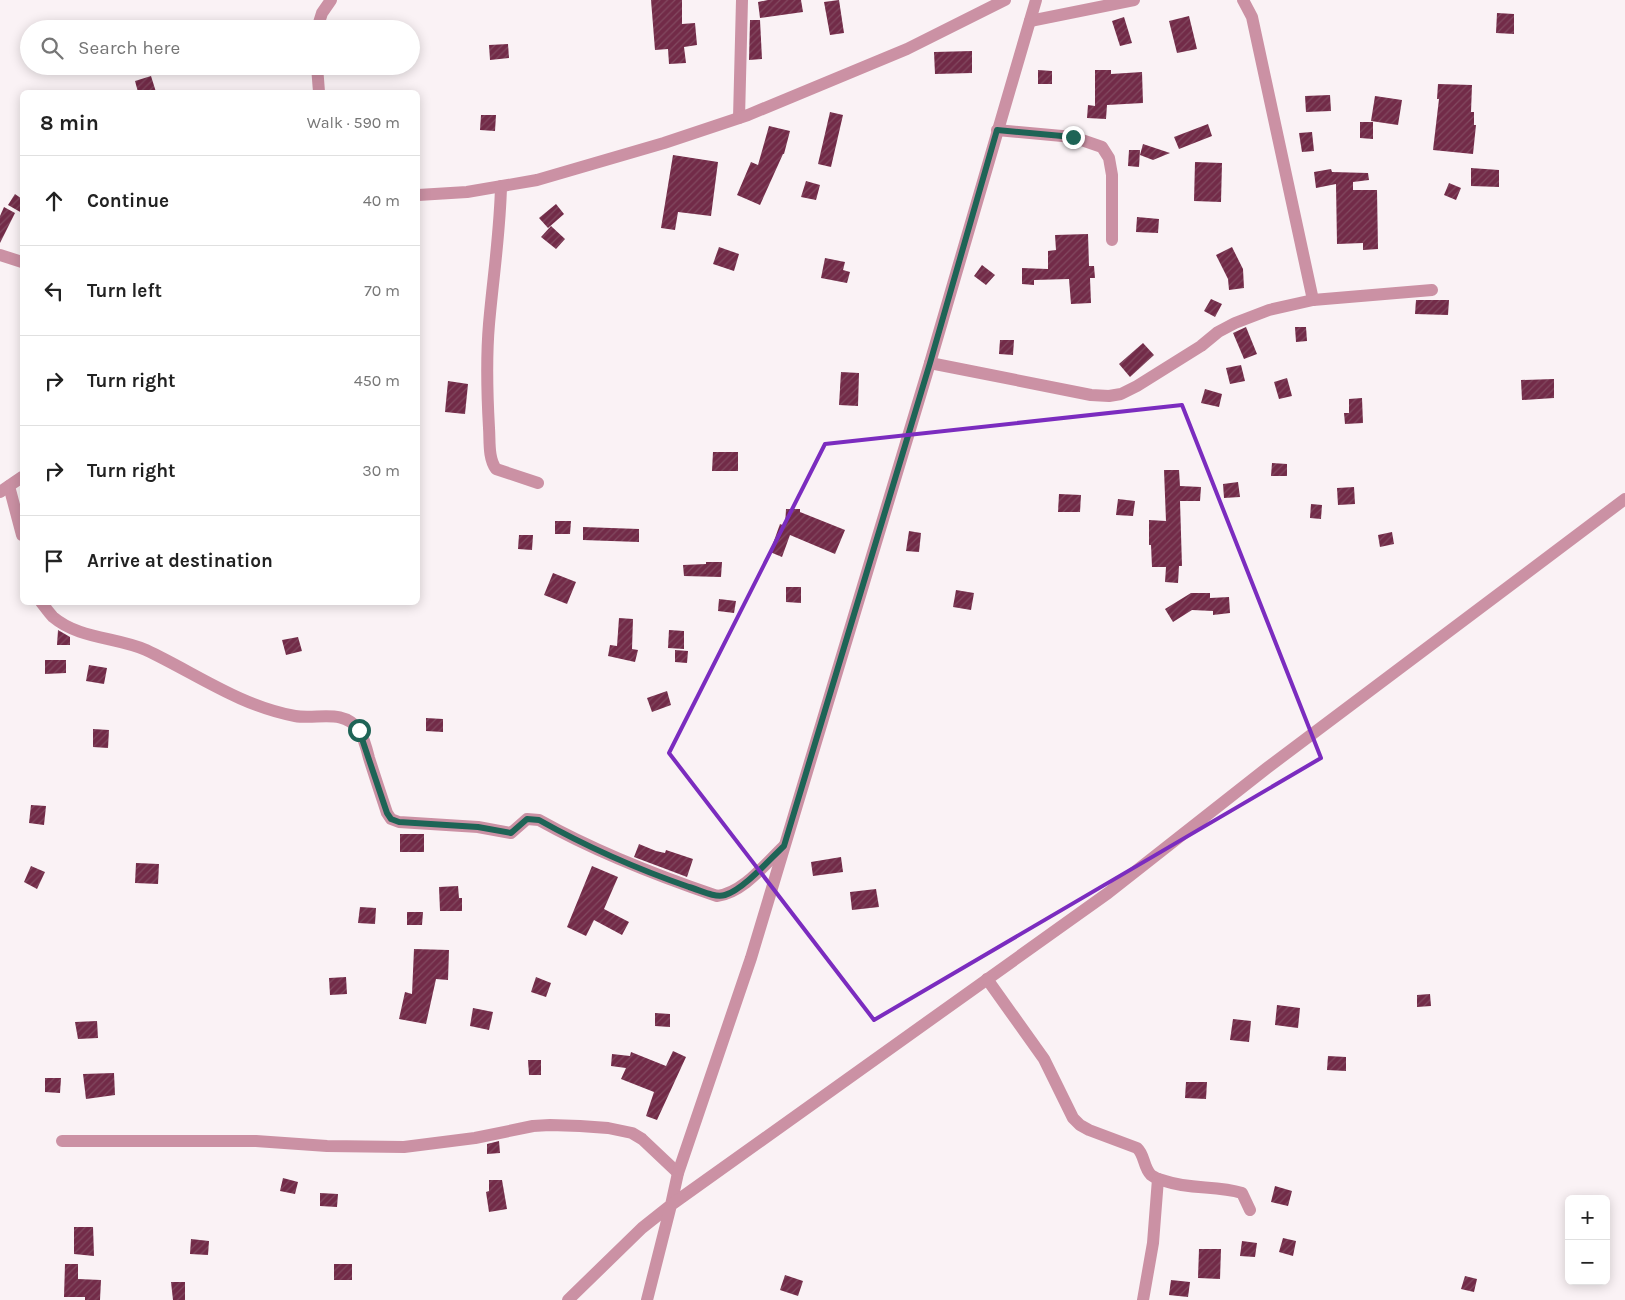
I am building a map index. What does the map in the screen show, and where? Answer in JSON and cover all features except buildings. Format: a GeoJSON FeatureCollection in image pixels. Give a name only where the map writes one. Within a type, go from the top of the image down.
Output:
{"type":"FeatureCollection","features":[{"type":"Feature","properties":{"kind":"street"},"geometry":{"type":"LineString","coordinates":[[320,20],[322,13],[332,0]]}},
{"type":"Feature","properties":{"kind":"street"},"geometry":{"type":"LineString","coordinates":[[739,118],[742,0]]}},
{"type":"Feature","properties":{"kind":"street"},"geometry":{"type":"LineString","coordinates":[[420,194],[467,192],[537,180],[664,144],[739,118],[907,49],[1005,0]]}},
{"type":"Feature","properties":{"kind":"street"},"geometry":{"type":"LineString","coordinates":[[648,1300],[678,1173],[751,958],[930,363],[1036,0]]}},
{"type":"Feature","properties":{"kind":"street"},"geometry":{"type":"LineString","coordinates":[[1030,20],[1134,0]]}},
{"type":"Feature","properties":{"kind":"street"},"geometry":{"type":"LineString","coordinates":[[1243,0],[1252,16],[1312,300]]}},
{"type":"Feature","properties":{"kind":"street"},"geometry":{"type":"LineString","coordinates":[[318,75],[319,90]]}},
{"type":"Feature","properties":{"kind":"street"},"geometry":{"type":"LineString","coordinates":[[997,130],[1073,137],[1102,147],[1109,158],[1112,175],[1112,240]]}},
{"type":"Feature","properties":{"kind":"street"},"geometry":{"type":"LineString","coordinates":[[501,186],[501,214],[489,325],[488,402],[491,457],[496,469],[538,483]]}},
{"type":"Feature","properties":{"kind":"street"},"geometry":{"type":"LineString","coordinates":[[0,255],[20,261]]}},
{"type":"Feature","properties":{"kind":"street"},"geometry":{"type":"LineString","coordinates":[[930,363],[1109,396],[1121,394],[1137,386],[1201,346],[1218,332],[1235,323],[1270,310],[1312,300],[1432,290]]}},
{"type":"Feature","properties":{"kind":"street"},"geometry":{"type":"LineString","coordinates":[[20,478],[4,489],[20,530]]}},
{"type":"Feature","properties":{"kind":"street"},"geometry":{"type":"LineString","coordinates":[[568,1300],[642,1228],[671,1205],[1108,893],[1267,768],[1625,499]]}},
{"type":"Feature","properties":{"kind":"street"},"geometry":{"type":"LineString","coordinates":[[44,605],[54,617],[71,628],[145,650],[255,705],[296,716],[311,718],[342,717],[359,730],[387,813],[391,819],[399,822],[478,827],[511,833],[527,819],[539,820],[625,863],[716,896],[726,895],[740,887],[784,846]]}},
{"type":"Feature","properties":{"kind":"street"},"geometry":{"type":"LineString","coordinates":[[987,979],[1044,1059],[1073,1118],[1080,1125],[1137,1148],[1141,1151],[1148,1171],[1152,1176],[1179,1186],[1232,1190],[1242,1193],[1250,1210]]}},
{"type":"Feature","properties":{"kind":"street"},"geometry":{"type":"LineString","coordinates":[[62,1141],[256,1141],[327,1146],[404,1146],[475,1138],[533,1126],[580,1126],[608,1128],[632,1133],[642,1139],[678,1173]]}},
{"type":"Feature","properties":{"kind":"street"},"geometry":{"type":"LineString","coordinates":[[1143,1300],[1153,1243],[1158,1179]]}},
{"type":"Feature","properties":{"kind":"highlighted area"},"geometry":{"type":"Polygon","coordinates":[[[1182,405],[1321,758],[874,1020],[669,753],[825,444],[1182,405]]]}},
{"type":"Feature","properties":{"kind":"route"},"geometry":{"type":"LineString","coordinates":[[359,730],[387,813],[391,819],[399,822],[478,827],[511,833],[527,819],[539,820],[625,863],[716,896],[726,895],[740,887],[784,846],[930,363],[997,130],[1073,137]]}}]}
